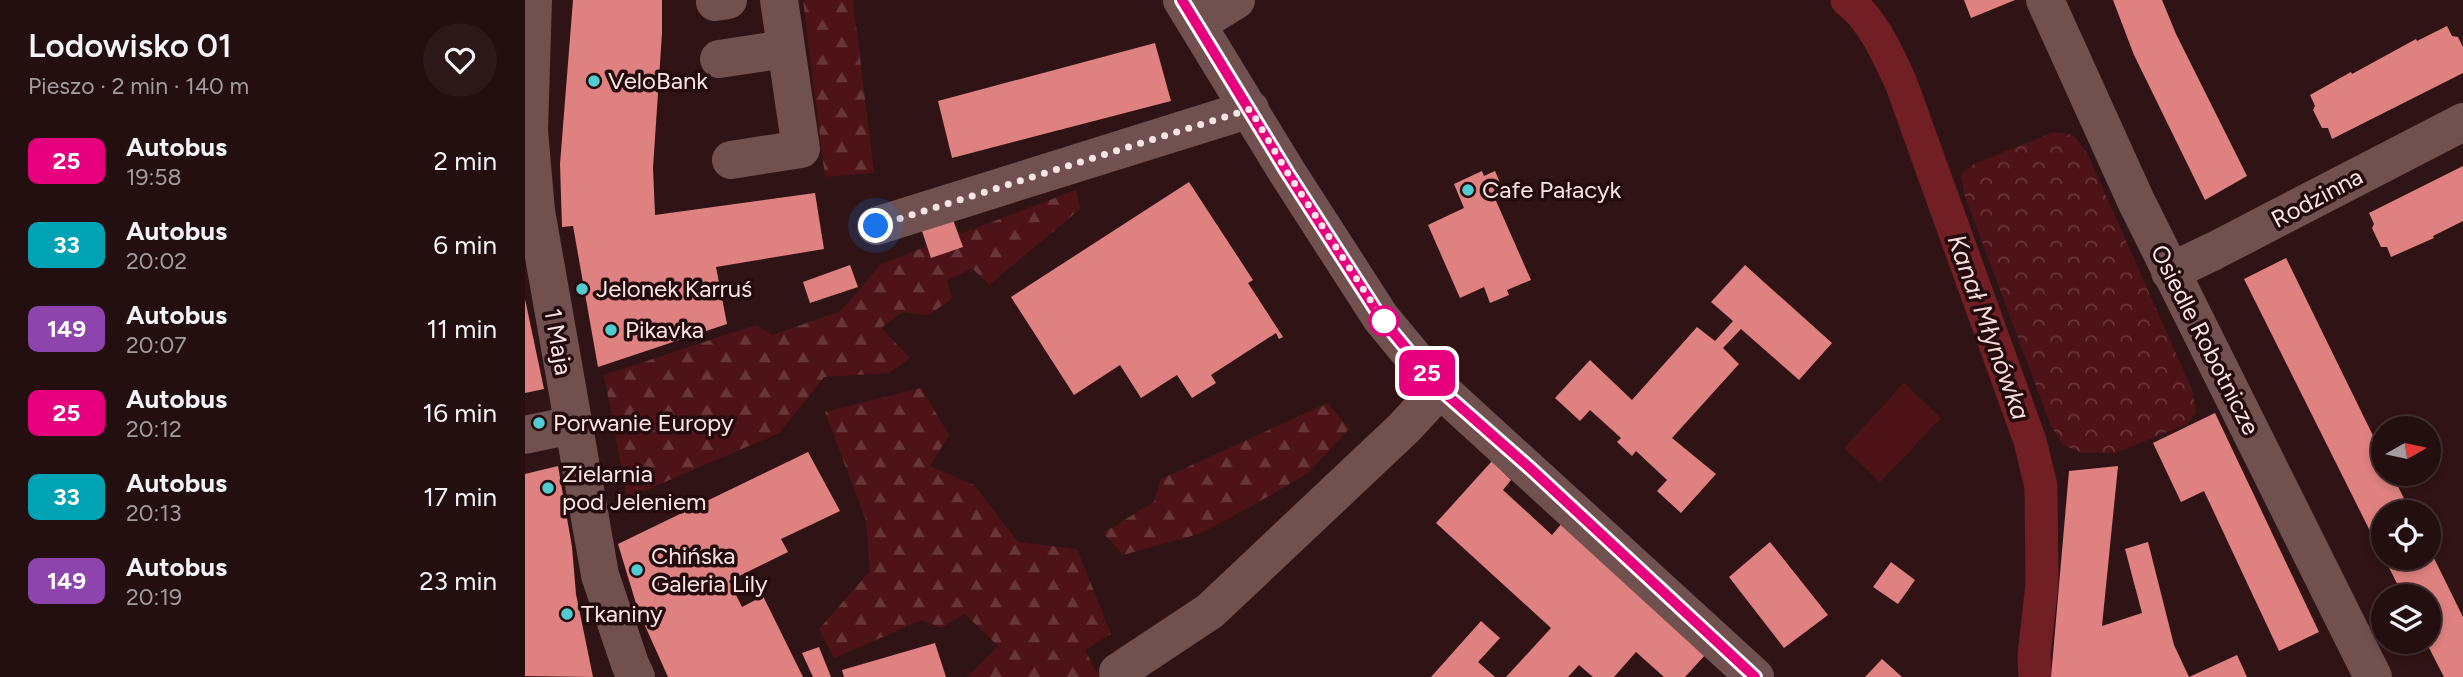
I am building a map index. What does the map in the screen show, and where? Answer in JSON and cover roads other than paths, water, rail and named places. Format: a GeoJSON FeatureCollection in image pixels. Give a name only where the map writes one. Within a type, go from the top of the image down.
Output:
{"type":"FeatureCollection","features":[{"type":"Feature","properties":{"kind":"street","name":"1 Maja"},"geometry":{"type":"LineString","coordinates":[[533,0],[529,131],[536,211],[600,575],[636,677]]}},
{"type":"Feature","properties":{"kind":"street"},"geometry":{"type":"LineString","coordinates":[[731,160],[801,149],[779,0]]}},
{"type":"Feature","properties":{"kind":"street"},"geometry":{"type":"LineString","coordinates":[[1236,0],[1189,12],[1381,318],[1440,389],[1531,469],[1755,677]]}},
{"type":"Feature","properties":{"kind":"street","name":"Osiedle Robotnicze"},"geometry":{"type":"LineString","coordinates":[[2045,0],[2170,272],[2372,677]]}},
{"type":"Feature","properties":{"kind":"street"},"geometry":{"type":"LineString","coordinates":[[719,59],[785,49]]}},
{"type":"Feature","properties":{"kind":"street"},"geometry":{"type":"LineString","coordinates":[[876,226],[1250,109]]}},
{"type":"Feature","properties":{"kind":"street","name":"Rodzinna"},"geometry":{"type":"LineString","coordinates":[[2170,272],[2463,122]]}},
{"type":"Feature","properties":{"kind":"street"},"geometry":{"type":"LineString","coordinates":[[1118,672],[1210,611],[1404,428],[1440,389]]}},
{"type":"Feature","properties":{"kind":"street"},"geometry":{"type":"LineString","coordinates":[[525,435],[572,425]]}},
{"type":"Feature","properties":{"kind":"street"},"geometry":{"type":"LineString","coordinates":[[600,575],[611,677]]}},
{"type":"Feature","properties":{"kind":"waterway","name":"Kanał Młynówka"},"geometry":{"type":"LineString","coordinates":[[1847,0],[1872,27],[1901,83],[2030,441],[2041,486],[2042,584],[2034,655],[2035,677]]}},
{"type":"Feature","properties":{"kind":"place","name":"VeloBank"},"geometry":{"type":"Point","coordinates":[594,81]}},
{"type":"Feature","properties":{"kind":"place","name":"Cafe Pałacyk"},"geometry":{"type":"Point","coordinates":[1468,190]}},
{"type":"Feature","properties":{"kind":"place","name":"Jelonek Karruś"},"geometry":{"type":"Point","coordinates":[582,289]}},
{"type":"Feature","properties":{"kind":"place","name":"Pikavka"},"geometry":{"type":"Point","coordinates":[611,330]}},
{"type":"Feature","properties":{"kind":"place","name":"Porwanie Europy"},"geometry":{"type":"Point","coordinates":[539,423]}},
{"type":"Feature","properties":{"kind":"place","name":"Zielarnia pod Jeleniem"},"geometry":{"type":"Point","coordinates":[548,488]}},
{"type":"Feature","properties":{"kind":"place","name":"Chińska Galeria Lily"},"geometry":{"type":"Point","coordinates":[637,570]}},
{"type":"Feature","properties":{"kind":"place","name":"Tkaniny"},"geometry":{"type":"Point","coordinates":[567,614]}}]}
